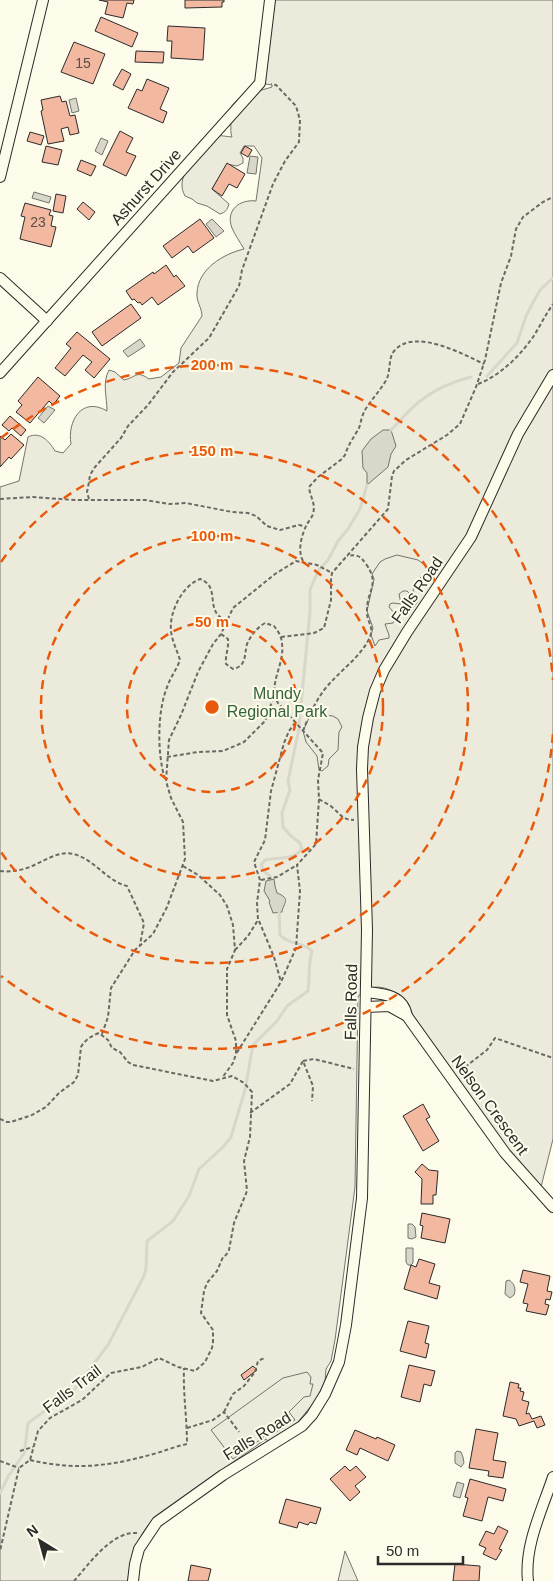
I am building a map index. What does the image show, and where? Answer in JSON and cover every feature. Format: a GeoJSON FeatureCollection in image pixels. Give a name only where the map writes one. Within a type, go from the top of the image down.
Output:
{"type":"FeatureCollection","features":[{"type":"Feature","properties":{"kind":"street"},"geometry":{"type":"LineString","coordinates":[[0,177],[43,0]]}},
{"type":"Feature","properties":{"kind":"street"},"geometry":{"type":"LineString","coordinates":[[260,83],[270,0]]}},
{"type":"Feature","properties":{"kind":"street","name":"Ashurst Drive"},"geometry":{"type":"LineString","coordinates":[[0,373],[260,83]]}},
{"type":"Feature","properties":{"kind":"street"},"geometry":{"type":"LineString","coordinates":[[0,278],[47,321]]}},
{"type":"Feature","properties":{"kind":"street","name":"Falls Road"},"geometry":{"type":"LineString","coordinates":[[133,1581],[136,1557],[146,1536],[154,1525],[223,1475],[302,1426],[315,1410],[331,1384],[339,1362],[344,1339],[362,1198],[367,914],[362,778],[363,747],[368,718],[380,678],[407,632],[468,542],[518,434],[553,375]]}},
{"type":"Feature","properties":{"kind":"street","name":"Nelson Crescent"},"geometry":{"type":"LineString","coordinates":[[366,992],[396,997],[404,1006],[407,1016],[505,1153],[553,1207]]}},
{"type":"Feature","properties":{"kind":"street"},"geometry":{"type":"LineString","coordinates":[[366,1006],[389,1006],[407,1016]]}},
{"type":"Feature","properties":{"kind":"street"},"geometry":{"type":"LineString","coordinates":[[528,1581],[529,1549],[553,1477]]}},
{"type":"Feature","properties":{"kind":"path"},"geometry":{"type":"LineString","coordinates":[[89,499],[87,492],[88,482],[95,467],[121,438],[128,426],[148,405],[173,372],[209,338],[233,300],[273,184],[285,161],[299,142],[300,120],[296,106],[276,85],[260,83]]}},
{"type":"Feature","properties":{"kind":"path"},"geometry":{"type":"LineString","coordinates":[[280,637],[311,634],[324,628],[331,600],[332,573],[388,509],[394,471],[406,460],[447,436],[460,424],[484,364],[501,282],[511,256],[516,229],[523,217],[553,197]]}},
{"type":"Feature","properties":{"kind":"path"},"geometry":{"type":"LineString","coordinates":[[477,385],[494,376],[517,356],[534,335],[553,304]]}},
{"type":"Feature","properties":{"kind":"path"},"geometry":{"type":"LineString","coordinates":[[303,561],[300,555],[300,546],[305,527],[313,514],[314,501],[309,487],[345,455],[364,411],[390,375],[391,356],[394,350],[402,345],[424,342],[444,346],[484,364]]}},
{"type":"Feature","properties":{"kind":"path"},"geometry":{"type":"LineString","coordinates":[[0,499],[33,496],[74,500],[145,500],[169,504],[186,503],[256,516],[272,529],[280,530],[300,525],[305,527]]}},
{"type":"Feature","properties":{"kind":"path"},"geometry":{"type":"LineString","coordinates":[[303,731],[324,691],[356,657],[371,635],[373,628],[367,611],[374,579],[360,556],[356,554],[347,556]]}},
{"type":"Feature","properties":{"kind":"path"},"geometry":{"type":"LineString","coordinates":[[166,781],[168,740],[181,715],[198,672],[213,644],[221,634],[233,608],[274,574],[296,560],[317,565],[332,573]]}},
{"type":"Feature","properties":{"kind":"path"},"geometry":{"type":"LineString","coordinates":[[102,1034],[108,1016],[111,988],[119,973],[140,945],[153,934],[167,907],[185,859],[184,822],[171,798],[166,781],[160,758],[159,736],[167,685],[180,660],[170,624],[175,607],[184,590],[195,581],[200,580],[211,588],[214,610],[219,617],[226,621]]}},
{"type":"Feature","properties":{"kind":"path"},"geometry":{"type":"LineString","coordinates":[[167,757],[198,752],[223,751],[244,742],[265,721],[274,696],[273,689],[281,662],[282,649],[280,637],[274,626],[266,623],[262,625],[255,631],[248,642],[244,662],[238,668],[233,669],[226,664],[228,639],[221,634]]}},
{"type":"Feature","properties":{"kind":"path"},"geometry":{"type":"LineString","coordinates":[[260,880],[277,877],[297,864],[316,844],[319,798],[318,774],[323,759],[323,753],[274,696]]}},
{"type":"Feature","properties":{"kind":"path"},"geometry":{"type":"LineString","coordinates":[[281,982],[278,969],[258,920],[257,903],[260,880],[254,862],[265,840],[271,791],[284,743],[288,732],[296,723]]}},
{"type":"Feature","properties":{"kind":"path"},"geometry":{"type":"LineString","coordinates":[[319,798],[346,820],[364,819]]}},
{"type":"Feature","properties":{"kind":"path"},"geometry":{"type":"LineString","coordinates":[[0,872],[24,869],[60,854],[74,854],[87,860],[118,884],[127,886],[144,923],[140,945]]}},
{"type":"Feature","properties":{"kind":"path"},"geometry":{"type":"LineString","coordinates":[[222,1078],[233,1063],[236,1054],[281,982],[296,948],[300,891],[297,864]]}},
{"type":"Feature","properties":{"kind":"path"},"geometry":{"type":"LineString","coordinates":[[183,866],[208,884],[227,906],[233,925],[235,950]]}},
{"type":"Feature","properties":{"kind":"path"},"geometry":{"type":"LineString","coordinates":[[236,1054],[236,1041],[227,1015],[227,969],[235,950],[248,936],[258,920]]}},
{"type":"Feature","properties":{"kind":"path"},"geometry":{"type":"LineString","coordinates":[[0,1551],[18,1468],[30,1460],[54,1466],[82,1467],[115,1463],[187,1444],[183,1390],[184,1368],[195,1371],[205,1362],[212,1348],[213,1330],[200,1313],[201,1303],[207,1283],[220,1267],[223,1257],[229,1250],[234,1223],[247,1191],[244,1162],[250,1137],[252,1092],[249,1088],[232,1076],[213,1081],[133,1065],[120,1052],[112,1048],[111,1043],[102,1034]]}},
{"type":"Feature","properties":{"kind":"path"},"geometry":{"type":"LineString","coordinates":[[0,1119],[11,1122],[32,1115],[46,1107],[59,1093],[74,1082],[78,1075],[83,1043],[93,1035],[102,1034]]}},
{"type":"Feature","properties":{"kind":"path"},"geometry":{"type":"LineString","coordinates":[[451,1078],[487,1050],[495,1038],[553,1058]]}},
{"type":"Feature","properties":{"kind":"path"},"geometry":{"type":"LineString","coordinates":[[303,1061],[314,1060],[344,1067],[365,1069]]}},
{"type":"Feature","properties":{"kind":"path"},"geometry":{"type":"LineString","coordinates":[[303,1061],[313,1086],[312,1101]]}},
{"type":"Feature","properties":{"kind":"path"},"geometry":{"type":"LineString","coordinates":[[250,1113],[290,1084],[303,1061]]}},
{"type":"Feature","properties":{"kind":"path","name":"Falls Trail"},"geometry":{"type":"LineString","coordinates":[[30,1460],[38,1431],[50,1418],[82,1400],[111,1373],[142,1367],[159,1358],[184,1368]]}},
{"type":"Feature","properties":{"kind":"path"},"geometry":{"type":"LineString","coordinates":[[187,1428],[206,1423],[224,1412],[233,1394],[247,1382],[255,1372],[258,1361],[264,1358]]}},
{"type":"Feature","properties":{"kind":"path"},"geometry":{"type":"LineString","coordinates":[[224,1412],[239,1432]]}},
{"type":"Feature","properties":{"kind":"path"},"geometry":{"type":"LineString","coordinates":[[20,1451],[33,1447]]}},
{"type":"Feature","properties":{"kind":"path"},"geometry":{"type":"LineString","coordinates":[[0,1461],[18,1468]]}},
{"type":"Feature","properties":{"kind":"path"},"geometry":{"type":"LineString","coordinates":[[74,1581],[113,1539],[122,1534],[132,1532],[146,1536]]}},
{"type":"Feature","properties":{"kind":"green space","name":"Mundy Regional Park"},"geometry":{"type":"Polygon","coordinates":[[[270,0],[553,0],[553,1139],[541,1187],[508,1149],[399,996],[394,992],[377,987],[362,992],[358,997],[355,1187],[335,1340],[331,1361],[326,1369],[325,1382],[315,1401],[298,1422],[268,1442],[266,1439],[156,1516],[144,1531],[136,1546],[128,1581],[0,1581],[0,487],[19,481],[28,437],[32,435],[40,436],[55,451],[63,453],[71,444],[71,427],[78,413],[90,407],[98,407],[107,411],[105,385],[109,370],[115,372],[124,380],[136,375],[145,376],[149,379],[161,377],[179,363],[181,348],[202,316],[197,296],[198,284],[213,264],[236,251],[244,249],[230,222],[232,211],[235,207],[245,202],[256,201],[262,158],[254,146],[244,146],[240,153],[243,163],[237,166],[227,164],[212,189],[229,204],[224,212],[220,214],[185,196],[182,183],[186,171],[203,149],[199,143],[202,140],[210,136],[232,137],[229,111],[232,105],[242,97],[272,87],[272,85],[260,83],[270,0]]]}},
{"type":"Feature","properties":{"kind":"green space"},"geometry":{"type":"Polygon","coordinates":[[[345,1551],[358,1581],[338,1581],[345,1551]]]}},
{"type":"Feature","properties":{"kind":"shaded area"},"geometry":{"type":"Polygon","coordinates":[[[76,98],[79,111],[72,113],[69,100],[76,98]]]}},
{"type":"Feature","properties":{"kind":"shaded area"},"geometry":{"type":"Polygon","coordinates":[[[101,138],[108,141],[102,155],[95,151],[101,138]]]}},
{"type":"Feature","properties":{"kind":"shaded area"},"geometry":{"type":"Polygon","coordinates":[[[250,156],[258,157],[256,174],[247,173],[250,156]]]}},
{"type":"Feature","properties":{"kind":"shaded area"},"geometry":{"type":"Polygon","coordinates":[[[34,192],[51,197],[49,203],[32,198],[34,192]]]}},
{"type":"Feature","properties":{"kind":"shaded area"},"geometry":{"type":"Polygon","coordinates":[[[212,219],[224,231],[216,237],[206,224],[212,219]]]}},
{"type":"Feature","properties":{"kind":"shaded area"},"geometry":{"type":"Polygon","coordinates":[[[140,339],[145,346],[128,357],[123,351],[140,339]]]}},
{"type":"Feature","properties":{"kind":"shaded area"},"geometry":{"type":"Polygon","coordinates":[[[48,406],[55,410],[44,423],[38,418],[48,406]]]}},
{"type":"Feature","properties":{"kind":"shaded area"},"geometry":{"type":"Polygon","coordinates":[[[383,430],[391,430],[396,446],[391,454],[388,467],[367,485],[367,473],[363,468],[362,451],[371,439],[383,430]]]}},
{"type":"Feature","properties":{"kind":"shaded area"},"geometry":{"type":"Polygon","coordinates":[[[397,555],[418,560],[429,568],[431,573],[430,576],[421,577],[416,582],[413,590],[418,601],[413,608],[413,597],[407,591],[399,594],[401,604],[390,604],[389,607],[396,615],[396,618],[393,623],[385,624],[389,638],[379,640],[375,646],[371,635],[373,628],[367,611],[374,579],[372,574],[380,562],[397,555]]]}},
{"type":"Feature","properties":{"kind":"shaded area"},"geometry":{"type":"Polygon","coordinates":[[[321,715],[333,716],[338,719],[342,727],[339,732],[338,750],[329,759],[328,766],[322,771],[319,770],[317,756],[306,742],[303,731],[309,718],[321,715]]]}},
{"type":"Feature","properties":{"kind":"shaded area"},"geometry":{"type":"Polygon","coordinates":[[[274,879],[277,893],[282,895],[286,901],[282,912],[273,913],[270,901],[264,891],[266,881],[274,879]]]}},
{"type":"Feature","properties":{"kind":"shaded area"},"geometry":{"type":"Polygon","coordinates":[[[408,1224],[412,1224],[415,1227],[416,1237],[412,1239],[408,1238],[408,1224]]]}},
{"type":"Feature","properties":{"kind":"shaded area"},"geometry":{"type":"Polygon","coordinates":[[[406,1248],[413,1248],[413,1263],[411,1265],[408,1265],[406,1262],[406,1248]]]}},
{"type":"Feature","properties":{"kind":"shaded area"},"geometry":{"type":"Polygon","coordinates":[[[509,1280],[513,1283],[515,1289],[514,1295],[510,1298],[505,1294],[506,1281],[509,1280]]]}},
{"type":"Feature","properties":{"kind":"shaded area"},"geometry":{"type":"Polygon","coordinates":[[[307,1372],[311,1377],[310,1384],[313,1384],[310,1396],[304,1397],[289,1412],[295,1420],[273,1434],[267,1427],[261,1431],[264,1437],[233,1459],[211,1430],[283,1378],[307,1372]]]}},
{"type":"Feature","properties":{"kind":"shaded area"},"geometry":{"type":"Polygon","coordinates":[[[457,1451],[461,1452],[463,1457],[464,1463],[461,1467],[455,1463],[455,1453],[457,1451]]]}},
{"type":"Feature","properties":{"kind":"shaded area"},"geometry":{"type":"Polygon","coordinates":[[[457,1482],[464,1484],[460,1498],[453,1496],[457,1482]]]}},
{"type":"Feature","properties":{"kind":"building"},"geometry":{"type":"Polygon","coordinates":[[[99,0],[134,0],[133,4],[127,3],[123,18],[105,14],[108,2],[99,0]]]}},
{"type":"Feature","properties":{"kind":"building"},"geometry":{"type":"Polygon","coordinates":[[[185,0],[224,0],[224,2],[222,2],[222,7],[185,8],[185,0]]]}},
{"type":"Feature","properties":{"kind":"building"},"geometry":{"type":"Polygon","coordinates":[[[101,17],[138,33],[132,47],[95,31],[101,17]]]}},
{"type":"Feature","properties":{"kind":"building"},"geometry":{"type":"Polygon","coordinates":[[[168,26],[205,28],[203,60],[171,58],[172,41],[167,41],[168,26]]]}},
{"type":"Feature","properties":{"kind":"building"},"geometry":{"type":"Polygon","coordinates":[[[74,42],[105,54],[93,84],[61,72],[74,42]]]}},
{"type":"Feature","properties":{"kind":"building"},"geometry":{"type":"Polygon","coordinates":[[[136,51],[164,52],[163,63],[135,62],[136,51]]]}},
{"type":"Feature","properties":{"kind":"building"},"geometry":{"type":"Polygon","coordinates":[[[122,69],[131,74],[123,90],[113,85],[122,69]]]}},
{"type":"Feature","properties":{"kind":"building"},"geometry":{"type":"Polygon","coordinates":[[[147,79],[169,88],[160,109],[167,112],[163,123],[128,108],[137,89],[142,91],[147,79]]]}},
{"type":"Feature","properties":{"kind":"building"},"geometry":{"type":"Polygon","coordinates":[[[60,96],[62,102],[66,101],[70,116],[75,115],[79,133],[70,135],[68,127],[61,129],[64,141],[48,144],[41,111],[43,110],[41,100],[60,96]]]}},
{"type":"Feature","properties":{"kind":"building"},"geometry":{"type":"Polygon","coordinates":[[[120,131],[133,138],[126,152],[136,156],[126,176],[103,165],[120,131]]]}},
{"type":"Feature","properties":{"kind":"building"},"geometry":{"type":"Polygon","coordinates":[[[30,132],[44,136],[41,145],[27,141],[30,132]]]}},
{"type":"Feature","properties":{"kind":"building"},"geometry":{"type":"Polygon","coordinates":[[[46,146],[62,150],[58,165],[42,162],[46,146]]]}},
{"type":"Feature","properties":{"kind":"building"},"geometry":{"type":"Polygon","coordinates":[[[245,146],[252,150],[248,157],[241,153],[245,146]]]}},
{"type":"Feature","properties":{"kind":"building"},"geometry":{"type":"Polygon","coordinates":[[[81,160],[96,166],[91,176],[77,170],[81,160]]]}},
{"type":"Feature","properties":{"kind":"building"},"geometry":{"type":"Polygon","coordinates":[[[227,163],[245,174],[237,188],[229,184],[222,196],[212,189],[227,163]]]}},
{"type":"Feature","properties":{"kind":"building"},"geometry":{"type":"Polygon","coordinates":[[[56,194],[66,196],[63,213],[53,211],[56,194]]]}},
{"type":"Feature","properties":{"kind":"building"},"geometry":{"type":"Polygon","coordinates":[[[83,202],[95,212],[89,220],[77,209],[83,202]]]}},
{"type":"Feature","properties":{"kind":"building"},"geometry":{"type":"Polygon","coordinates":[[[25,203],[51,210],[49,215],[53,216],[51,226],[56,227],[51,247],[20,239],[25,217],[21,216],[25,203]]]}},
{"type":"Feature","properties":{"kind":"building"},"geometry":{"type":"Polygon","coordinates":[[[200,219],[214,238],[193,253],[188,246],[172,258],[163,246],[200,219]]]}},
{"type":"Feature","properties":{"kind":"building"},"geometry":{"type":"Polygon","coordinates":[[[166,265],[174,277],[176,275],[185,286],[158,305],[152,297],[142,305],[134,299],[132,300],[126,291],[166,265]]]}},
{"type":"Feature","properties":{"kind":"building"},"geometry":{"type":"Polygon","coordinates":[[[131,304],[141,318],[102,346],[92,332],[131,304]]]}},
{"type":"Feature","properties":{"kind":"building"},"geometry":{"type":"Polygon","coordinates":[[[77,332],[110,359],[94,378],[85,370],[92,362],[83,355],[65,376],[55,368],[71,348],[66,344],[77,332]]]}},
{"type":"Feature","properties":{"kind":"building"},"geometry":{"type":"Polygon","coordinates":[[[38,377],[60,396],[53,405],[49,401],[30,423],[16,412],[22,405],[18,401],[38,377]]]}},
{"type":"Feature","properties":{"kind":"building"},"geometry":{"type":"Polygon","coordinates":[[[10,416],[26,430],[21,436],[12,428],[9,431],[2,425],[10,416]]]}},
{"type":"Feature","properties":{"kind":"building"},"geometry":{"type":"Polygon","coordinates":[[[11,434],[24,445],[11,459],[9,457],[0,467],[0,436],[5,440],[11,434]]]}},
{"type":"Feature","properties":{"kind":"building"},"geometry":{"type":"Polygon","coordinates":[[[423,1104],[430,1117],[426,1119],[439,1141],[423,1151],[403,1116],[423,1104]]]}},
{"type":"Feature","properties":{"kind":"building"},"geometry":{"type":"Polygon","coordinates":[[[422,1164],[429,1170],[438,1171],[436,1195],[433,1195],[433,1204],[421,1204],[422,1179],[415,1172],[422,1164]]]}},
{"type":"Feature","properties":{"kind":"building"},"geometry":{"type":"Polygon","coordinates":[[[422,1213],[450,1219],[445,1243],[421,1238],[423,1226],[420,1225],[422,1213]]]}},
{"type":"Feature","properties":{"kind":"building"},"geometry":{"type":"Polygon","coordinates":[[[419,1259],[435,1264],[429,1283],[440,1286],[437,1299],[404,1289],[411,1265],[416,1267],[419,1259]]]}},
{"type":"Feature","properties":{"kind":"building"},"geometry":{"type":"Polygon","coordinates":[[[523,1270],[550,1276],[547,1291],[552,1292],[550,1300],[546,1299],[545,1304],[549,1305],[546,1315],[526,1311],[528,1304],[523,1303],[528,1284],[520,1282],[523,1270]]]}},
{"type":"Feature","properties":{"kind":"building"},"geometry":{"type":"Polygon","coordinates":[[[408,1321],[429,1326],[425,1343],[429,1344],[426,1358],[400,1351],[408,1321]]]}},
{"type":"Feature","properties":{"kind":"building"},"geometry":{"type":"Polygon","coordinates":[[[409,1365],[435,1371],[431,1386],[424,1384],[420,1402],[401,1397],[409,1365]]]}},
{"type":"Feature","properties":{"kind":"building"},"geometry":{"type":"Polygon","coordinates":[[[253,1366],[257,1370],[244,1380],[241,1375],[253,1366]]]}},
{"type":"Feature","properties":{"kind":"building"},"geometry":{"type":"Polygon","coordinates":[[[510,1382],[519,1384],[518,1388],[521,1388],[520,1391],[524,1392],[522,1400],[529,1402],[526,1414],[529,1413],[532,1419],[541,1416],[545,1425],[537,1428],[534,1421],[519,1426],[516,1419],[503,1416],[510,1382]]]}},
{"type":"Feature","properties":{"kind":"building"},"geometry":{"type":"Polygon","coordinates":[[[476,1429],[498,1433],[493,1460],[506,1462],[503,1478],[488,1476],[489,1471],[469,1468],[476,1429]]]}},
{"type":"Feature","properties":{"kind":"building"},"geometry":{"type":"Polygon","coordinates":[[[355,1430],[395,1445],[388,1461],[360,1448],[357,1455],[346,1450],[355,1430]]]}},
{"type":"Feature","properties":{"kind":"building"},"geometry":{"type":"Polygon","coordinates":[[[345,1466],[350,1471],[356,1466],[366,1477],[355,1486],[360,1492],[350,1501],[330,1479],[345,1466]]]}},
{"type":"Feature","properties":{"kind":"building"},"geometry":{"type":"Polygon","coordinates":[[[470,1479],[506,1489],[503,1501],[488,1497],[482,1521],[463,1516],[468,1498],[465,1497],[470,1479]]]}},
{"type":"Feature","properties":{"kind":"building"},"geometry":{"type":"Polygon","coordinates":[[[286,1499],[321,1508],[316,1524],[310,1522],[308,1525],[299,1522],[297,1528],[279,1523],[286,1499]]]}},
{"type":"Feature","properties":{"kind":"building"},"geometry":{"type":"Polygon","coordinates":[[[498,1526],[508,1531],[499,1549],[502,1550],[496,1560],[483,1554],[486,1548],[479,1545],[486,1531],[494,1534],[498,1526]]]}},
{"type":"Feature","properties":{"kind":"building"},"geometry":{"type":"Polygon","coordinates":[[[455,1564],[480,1566],[479,1581],[453,1581],[455,1564]]]}},
{"type":"Feature","properties":{"kind":"building"},"geometry":{"type":"Polygon","coordinates":[[[191,1565],[211,1569],[208,1581],[188,1581],[191,1565]]]}},
{"type":"Feature","properties":{"kind":"waterway"},"geometry":{"type":"LineString","coordinates":[[487,376],[517,343],[526,316],[536,297],[541,289],[553,278]]}},
{"type":"Feature","properties":{"kind":"waterway"},"geometry":{"type":"LineString","coordinates":[[391,430],[428,395],[445,386],[471,377]]}},
{"type":"Feature","properties":{"kind":"waterway"},"geometry":{"type":"LineString","coordinates":[[299,726],[310,611],[310,590],[318,571],[328,560],[338,541],[360,509],[367,485]]}},
{"type":"Feature","properties":{"kind":"waterway"},"geometry":{"type":"LineString","coordinates":[[270,876],[261,865],[265,860],[290,857],[302,849],[300,843],[283,827],[282,813],[290,790],[288,781],[299,729]]}},
{"type":"Feature","properties":{"kind":"waterway"},"geometry":{"type":"LineString","coordinates":[[25,1448],[28,1423],[74,1390],[108,1345],[144,1276],[147,1241],[173,1221],[189,1196],[199,1169],[231,1137],[245,1090],[253,1045],[277,1021],[287,1006],[308,991],[312,951],[280,935],[279,912]]}},
{"type":"Feature","properties":{"kind":"waterway"},"geometry":{"type":"LineString","coordinates":[[0,1493],[9,1475],[25,1452]]}}]}
